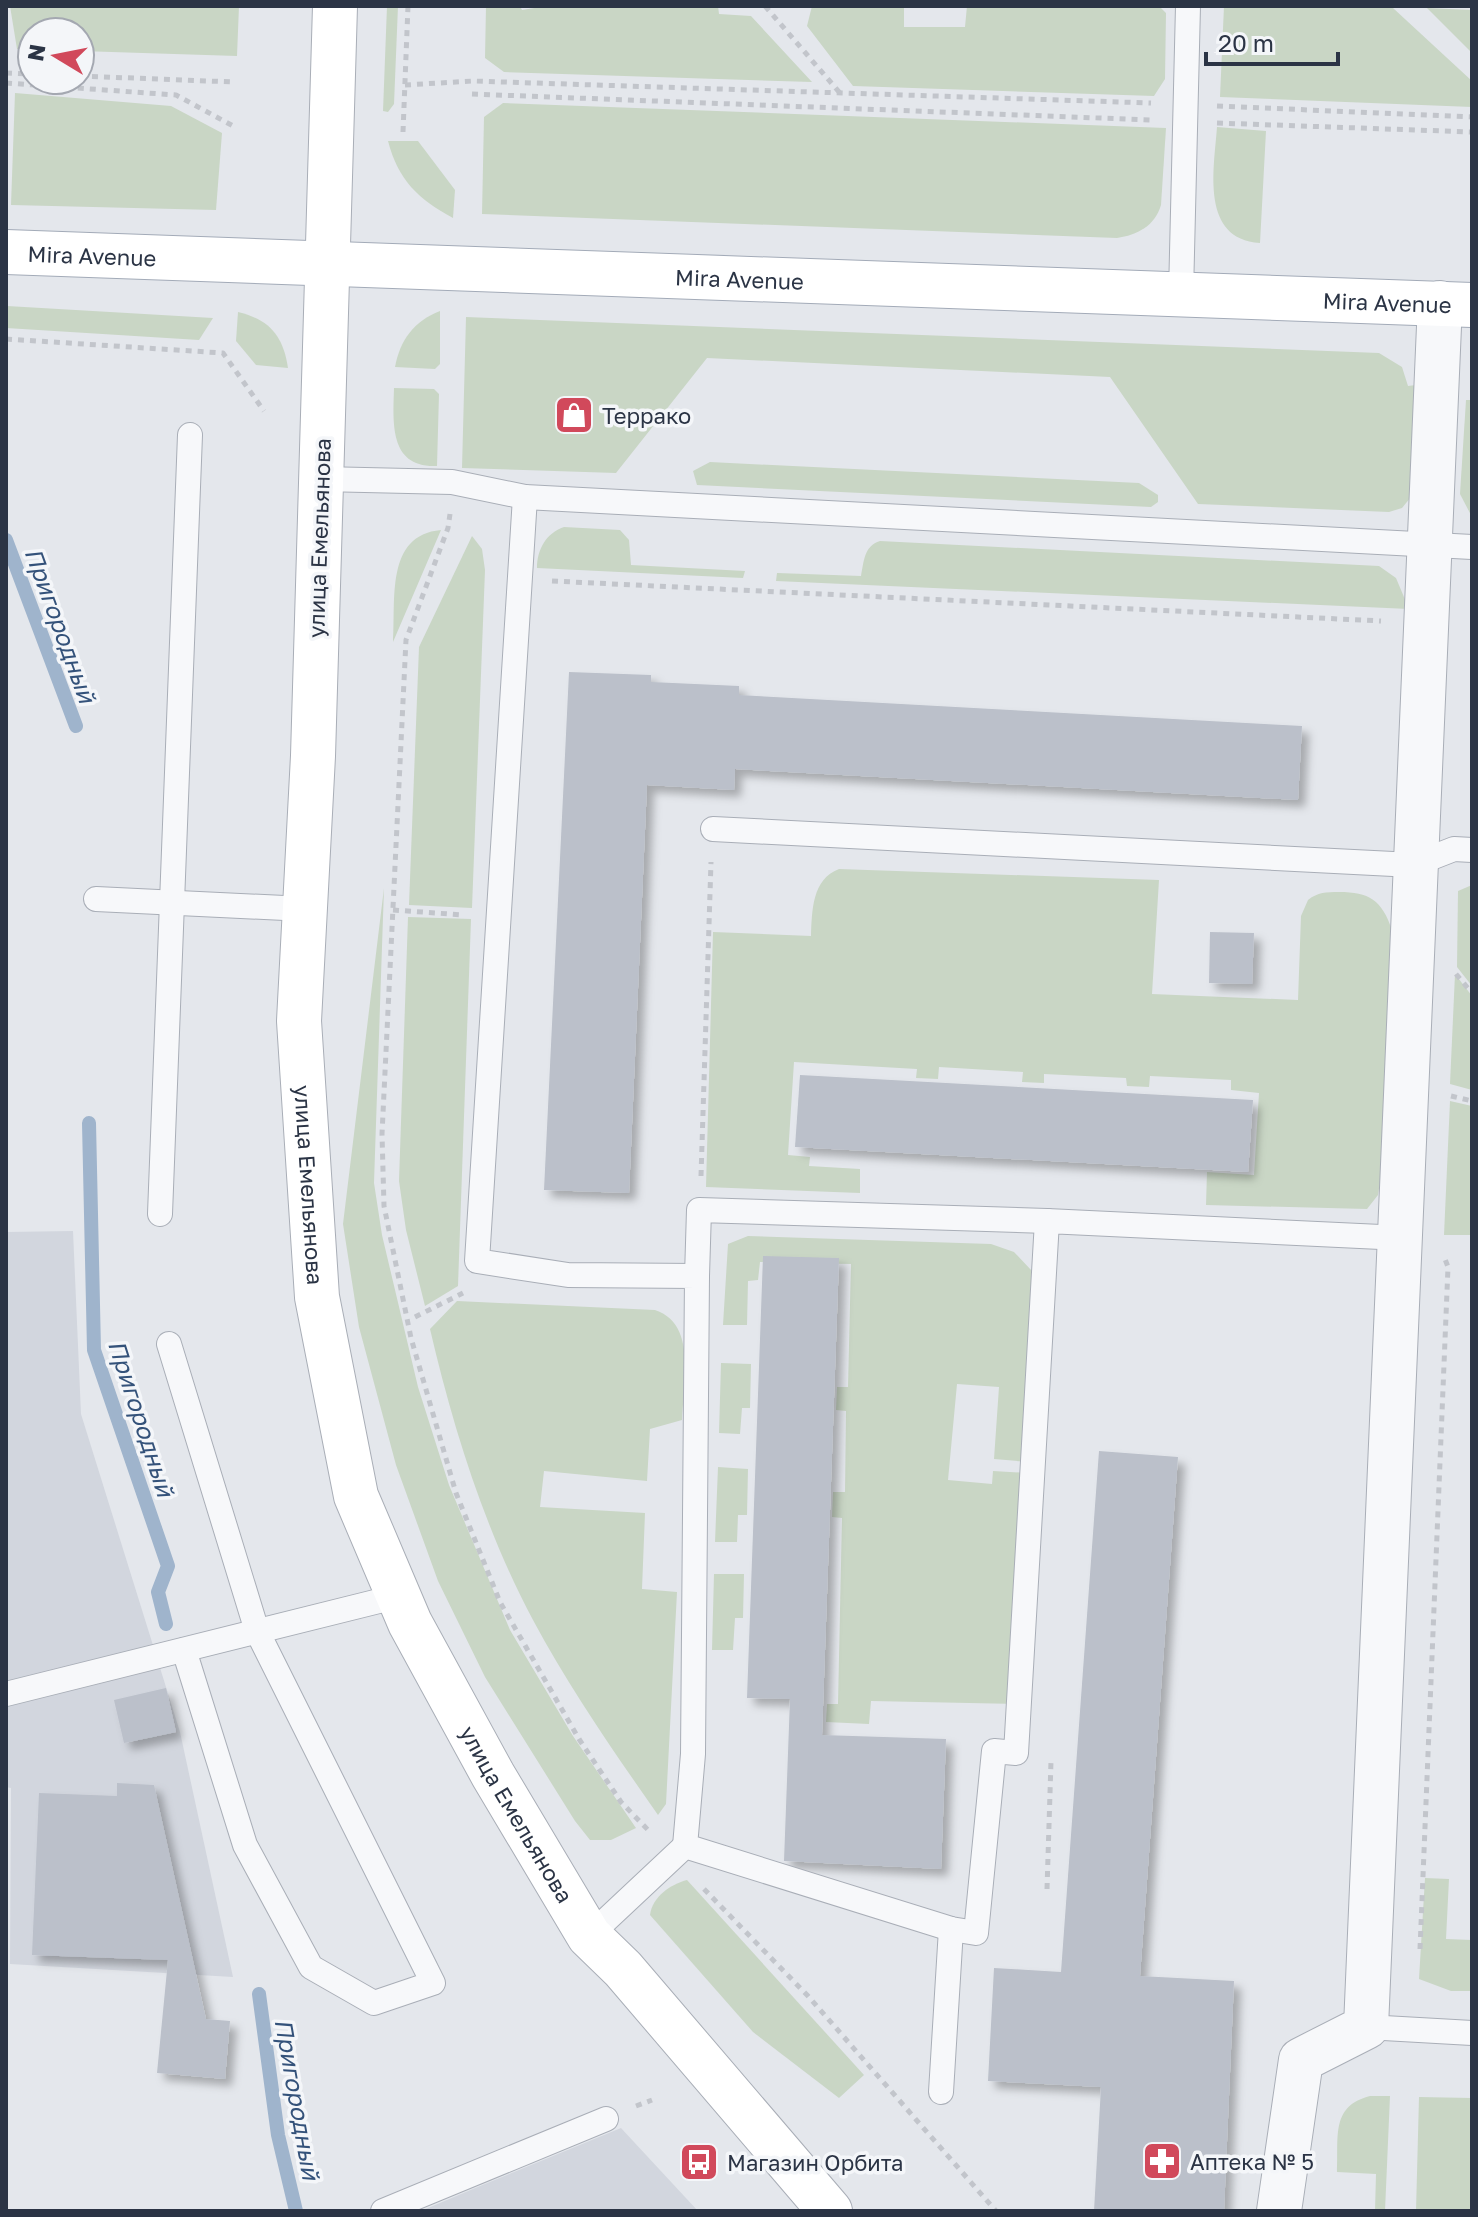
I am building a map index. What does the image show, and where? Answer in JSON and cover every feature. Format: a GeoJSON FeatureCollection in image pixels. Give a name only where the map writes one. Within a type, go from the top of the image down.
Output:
{"type":"FeatureCollection","features":[{"type":"Feature","properties":{"kind":"main road","name":"улица Емельянова"},"geometry":{"type":"LineString","coordinates":[[335,6],[321,479],[299,1021],[317,1297],[356,1496],[399,1596],[493,1775],[589,1936],[623,1969],[826,2209]]}},
{"type":"Feature","properties":{"kind":"main road","name":"Mira Avenue"},"geometry":{"type":"LineString","coordinates":[[8,252],[1456,304]]}},
{"type":"Feature","properties":{"kind":"street"},"geometry":{"type":"LineString","coordinates":[[1279,2211],[1301,2060],[1366,2027],[1402,1238],[1413,865],[1429,624],[1452,546],[1456,304]]}},
{"type":"Feature","properties":{"kind":"lane"},"geometry":{"type":"LineString","coordinates":[[1181,294],[1188,6]]}},
{"type":"Feature","properties":{"kind":"lane"},"geometry":{"type":"LineString","coordinates":[[160,1214],[190,435]]}},
{"type":"Feature","properties":{"kind":"lane"},"geometry":{"type":"LineString","coordinates":[[321,479],[452,482],[525,497],[1452,546]]}},
{"type":"Feature","properties":{"kind":"lane"},"geometry":{"type":"LineString","coordinates":[[525,497],[477,1261],[568,1275],[697,1276]]}},
{"type":"Feature","properties":{"kind":"lane"},"geometry":{"type":"LineString","coordinates":[[713,829],[1413,865],[1454,849],[1472,850]]}},
{"type":"Feature","properties":{"kind":"lane"},"geometry":{"type":"LineString","coordinates":[[96,899],[305,909]]}},
{"type":"Feature","properties":{"kind":"lane"},"geometry":{"type":"LineString","coordinates":[[589,1936],[679,1851],[693,1754],[699,1210],[1047,1221],[1402,1238]]}},
{"type":"Feature","properties":{"kind":"lane"},"geometry":{"type":"LineString","coordinates":[[679,1851],[951,1929],[976,1933],[994,1751],[1016,1753],[1047,1221]]}},
{"type":"Feature","properties":{"kind":"lane"},"geometry":{"type":"LineString","coordinates":[[169,1344],[257,1631],[433,1983],[374,2003],[311,1967],[245,1845],[184,1650]]}},
{"type":"Feature","properties":{"kind":"lane"},"geometry":{"type":"LineString","coordinates":[[6,1694],[399,1596]]}},
{"type":"Feature","properties":{"kind":"lane"},"geometry":{"type":"LineString","coordinates":[[941,2092],[951,1929]]}},
{"type":"Feature","properties":{"kind":"lane"},"geometry":{"type":"LineString","coordinates":[[1366,2027],[1472,2033]]}},
{"type":"Feature","properties":{"kind":"lane"},"geometry":{"type":"LineString","coordinates":[[383,2211],[606,2119]]}},
{"type":"Feature","properties":{"kind":"path"},"geometry":{"type":"LineString","coordinates":[[403,132],[408,6]]}},
{"type":"Feature","properties":{"kind":"path"},"geometry":{"type":"LineString","coordinates":[[765,6],[841,94]]}},
{"type":"Feature","properties":{"kind":"path"},"geometry":{"type":"LineString","coordinates":[[96,77],[234,82]]}},
{"type":"Feature","properties":{"kind":"path"},"geometry":{"type":"LineString","coordinates":[[405,85],[473,81],[841,94],[1472,132]]}},
{"type":"Feature","properties":{"kind":"path"},"geometry":{"type":"LineString","coordinates":[[6,83],[176,95],[235,127]]}},
{"type":"Feature","properties":{"kind":"path"},"geometry":{"type":"LineString","coordinates":[[472,94],[1184,113],[1472,117]]}},
{"type":"Feature","properties":{"kind":"path"},"geometry":{"type":"LineString","coordinates":[[6,339],[223,353],[264,411]]}},
{"type":"Feature","properties":{"kind":"path"},"geometry":{"type":"LineString","coordinates":[[452,482],[448,528],[406,640],[382,1134],[384,1206],[411,1338],[456,1493],[500,1602],[579,1739],[621,1802],[679,1851],[996,2211]]}},
{"type":"Feature","properties":{"kind":"path"},"geometry":{"type":"LineString","coordinates":[[520,578],[615,586],[1429,624]]}},
{"type":"Feature","properties":{"kind":"path"},"geometry":{"type":"LineString","coordinates":[[700,1193],[713,829]]}},
{"type":"Feature","properties":{"kind":"path"},"geometry":{"type":"LineString","coordinates":[[393,910],[498,917]]}},
{"type":"Feature","properties":{"kind":"path"},"geometry":{"type":"LineString","coordinates":[[1450,966],[1472,993]]}},
{"type":"Feature","properties":{"kind":"shaded area"},"geometry":{"type":"Polygon","coordinates":[[[73,1231],[81,1414],[180,1732],[233,1977],[10,1964],[11,1788],[6,1787],[6,1232],[73,1231]]]}},
{"type":"Feature","properties":{"kind":"shaded area"},"geometry":{"type":"Polygon","coordinates":[[[621,2128],[698,2211],[421,2211],[480,2186],[621,2128]]]}},
{"type":"Feature","properties":{"kind":"green space"},"geometry":{"type":"Polygon","coordinates":[[[10,6],[239,6],[237,56],[96,52],[96,16],[16,16],[16,43],[10,6]]]}},
{"type":"Feature","properties":{"kind":"green space"},"geometry":{"type":"Polygon","coordinates":[[[387,6],[398,6],[394,104],[388,112],[383,111],[387,6]]]}},
{"type":"Feature","properties":{"kind":"green space"},"geometry":{"type":"Polygon","coordinates":[[[486,6],[520,6],[522,10],[547,6],[718,6],[719,14],[751,16],[812,82],[504,72],[485,58],[486,6]]]}},
{"type":"Feature","properties":{"kind":"green space"},"geometry":{"type":"Polygon","coordinates":[[[812,6],[904,6],[904,27],[965,27],[967,6],[1159,6],[1166,13],[1165,79],[1154,96],[853,86],[807,26],[812,6]]]}},
{"type":"Feature","properties":{"kind":"green space"},"geometry":{"type":"Polygon","coordinates":[[[1224,6],[1393,8],[1472,81],[1472,107],[1220,97],[1224,6]]]}},
{"type":"Feature","properties":{"kind":"green space"},"geometry":{"type":"Polygon","coordinates":[[[1427,8],[1472,10],[1472,53],[1427,8]]]}},
{"type":"Feature","properties":{"kind":"green space"},"geometry":{"type":"Polygon","coordinates":[[[15,93],[16,96],[171,106],[222,133],[216,210],[11,205],[15,93]]]}},
{"type":"Feature","properties":{"kind":"green space"},"geometry":{"type":"Polygon","coordinates":[[[503,103],[1166,128],[1161,205],[1154,219],[1144,228],[1117,238],[482,214],[484,117],[503,103]]]}},
{"type":"Feature","properties":{"kind":"green space"},"geometry":{"type":"Polygon","coordinates":[[[1217,127],[1266,131],[1260,243],[1241,239],[1228,229],[1219,216],[1213,181],[1217,127]]]}},
{"type":"Feature","properties":{"kind":"green space"},"geometry":{"type":"Polygon","coordinates":[[[388,141],[418,141],[455,190],[453,218],[420,196],[404,178],[388,141]]]}},
{"type":"Feature","properties":{"kind":"green space"},"geometry":{"type":"Polygon","coordinates":[[[7,306],[213,318],[199,340],[6,328],[7,306]]]}},
{"type":"Feature","properties":{"kind":"green space"},"geometry":{"type":"Polygon","coordinates":[[[440,311],[440,364],[435,369],[395,367],[400,348],[410,333],[423,320],[440,311]]]}},
{"type":"Feature","properties":{"kind":"green space"},"geometry":{"type":"Polygon","coordinates":[[[238,312],[259,320],[273,331],[283,347],[288,368],[256,365],[236,341],[238,312]]]}},
{"type":"Feature","properties":{"kind":"green space"},"geometry":{"type":"Polygon","coordinates":[[[466,317],[1379,353],[1402,367],[1408,386],[1416,385],[1411,497],[1402,508],[1389,512],[1198,504],[1110,377],[707,358],[616,473],[462,468],[466,317]]]}},
{"type":"Feature","properties":{"kind":"green space"},"geometry":{"type":"Polygon","coordinates":[[[394,388],[434,389],[439,394],[437,466],[421,465],[410,460],[402,451],[395,429],[394,388]]]}},
{"type":"Feature","properties":{"kind":"green space"},"geometry":{"type":"Polygon","coordinates":[[[1466,400],[1472,400],[1472,517],[1460,494],[1466,400]]]}},
{"type":"Feature","properties":{"kind":"green space"},"geometry":{"type":"Polygon","coordinates":[[[710,462],[1139,483],[1158,495],[1158,502],[1151,507],[697,485],[693,471],[710,462]]]}},
{"type":"Feature","properties":{"kind":"green space"},"geometry":{"type":"Polygon","coordinates":[[[564,527],[620,530],[629,540],[631,565],[745,571],[743,578],[537,568],[544,543],[552,533],[564,527]]]}},
{"type":"Feature","properties":{"kind":"green space"},"geometry":{"type":"Polygon","coordinates":[[[441,530],[393,642],[395,589],[402,557],[410,544],[423,535],[441,530]]]}},
{"type":"Feature","properties":{"kind":"green space"},"geometry":{"type":"Polygon","coordinates":[[[472,536],[482,549],[485,570],[472,908],[409,905],[419,647],[472,536]]]}},
{"type":"Feature","properties":{"kind":"green space"},"geometry":{"type":"Polygon","coordinates":[[[880,541],[1379,566],[1396,578],[1409,609],[776,581],[777,573],[861,576],[868,550],[880,541]]]}},
{"type":"Feature","properties":{"kind":"green space"},"geometry":{"type":"Polygon","coordinates":[[[839,869],[1159,880],[1152,994],[1298,1000],[1301,916],[1308,900],[1326,892],[1349,892],[1373,900],[1384,911],[1392,930],[1382,1169],[1378,1195],[1367,1209],[1206,1205],[1207,1172],[1254,1175],[1259,1093],[1231,1090],[1231,1080],[1150,1076],[1149,1087],[1127,1086],[1126,1078],[1044,1074],[1044,1083],[1022,1082],[1023,1072],[939,1067],[938,1079],[916,1078],[917,1069],[794,1062],[788,1155],[810,1157],[809,1166],[860,1169],[860,1193],[706,1187],[713,932],[811,936],[815,897],[823,880],[839,869]]]}},
{"type":"Feature","properties":{"kind":"green space"},"geometry":{"type":"Polygon","coordinates":[[[1472,885],[1472,986],[1457,967],[1458,891],[1472,885]]]}},
{"type":"Feature","properties":{"kind":"green space"},"geometry":{"type":"Polygon","coordinates":[[[384,888],[374,1183],[382,1235],[418,1387],[449,1485],[510,1630],[573,1736],[636,1828],[611,1840],[590,1840],[575,1821],[485,1677],[438,1581],[396,1465],[359,1327],[343,1224],[384,888]]]}},
{"type":"Feature","properties":{"kind":"green space"},"geometry":{"type":"Polygon","coordinates":[[[408,917],[471,919],[458,1286],[425,1306],[406,1230],[399,1181],[408,917]]]}},
{"type":"Feature","properties":{"kind":"green space"},"geometry":{"type":"Polygon","coordinates":[[[1455,974],[1472,996],[1472,1090],[1450,1084],[1455,974]]]}},
{"type":"Feature","properties":{"kind":"green space"},"geometry":{"type":"Polygon","coordinates":[[[1450,1101],[1472,1106],[1472,1235],[1444,1235],[1450,1101]]]}},
{"type":"Feature","properties":{"kind":"green space"},"geometry":{"type":"Polygon","coordinates":[[[748,1236],[991,1244],[1014,1252],[1032,1271],[1028,1462],[994,1459],[999,1387],[957,1384],[948,1480],[992,1484],[993,1471],[1028,1473],[1020,1704],[871,1701],[869,1724],[826,1722],[827,1704],[838,1704],[842,1518],[832,1517],[833,1492],[845,1492],[846,1411],[836,1410],[837,1387],[848,1387],[851,1264],[760,1262],[758,1280],[748,1281],[747,1325],[723,1325],[728,1244],[748,1236]]]}},
{"type":"Feature","properties":{"kind":"green space"},"geometry":{"type":"Polygon","coordinates":[[[457,1301],[655,1310],[669,1317],[678,1328],[685,1358],[682,1420],[650,1429],[647,1481],[544,1471],[540,1507],[645,1513],[642,1589],[677,1592],[666,1804],[658,1815],[547,1646],[516,1586],[485,1514],[449,1404],[430,1329],[457,1301]]]}},
{"type":"Feature","properties":{"kind":"green space"},"geometry":{"type":"Polygon","coordinates":[[[721,1363],[751,1364],[750,1408],[742,1408],[740,1434],[719,1433],[721,1363]]]}},
{"type":"Feature","properties":{"kind":"green space"},"geometry":{"type":"Polygon","coordinates":[[[718,1467],[748,1469],[747,1515],[738,1515],[737,1542],[715,1542],[718,1467]]]}},
{"type":"Feature","properties":{"kind":"green space"},"geometry":{"type":"Polygon","coordinates":[[[714,1574],[744,1574],[743,1618],[735,1618],[733,1650],[712,1650],[714,1574]]]}},
{"type":"Feature","properties":{"kind":"green space"},"geometry":{"type":"Polygon","coordinates":[[[1425,1878],[1449,1879],[1446,1939],[1472,1940],[1472,1991],[1451,1991],[1419,1979],[1425,1878]]]}},
{"type":"Feature","properties":{"kind":"green space"},"geometry":{"type":"Polygon","coordinates":[[[687,1880],[864,2075],[839,2098],[753,2032],[650,1915],[654,1902],[663,1892],[687,1880]]]}},
{"type":"Feature","properties":{"kind":"green space"},"geometry":{"type":"Polygon","coordinates":[[[1370,2096],[1390,2096],[1385,2211],[1375,2211],[1376,2174],[1337,2172],[1339,2125],[1343,2115],[1348,2107],[1370,2096]]]}},
{"type":"Feature","properties":{"kind":"green space"},"geometry":{"type":"Polygon","coordinates":[[[1419,2097],[1472,2098],[1472,2211],[1416,2211],[1419,2097]]]}},
{"type":"Feature","properties":{"kind":"building"},"geometry":{"type":"Polygon","coordinates":[[[569,672],[651,675],[651,682],[739,686],[739,695],[1302,726],[1298,800],[735,769],[734,790],[647,785],[629,1193],[544,1190],[569,672]]]}},
{"type":"Feature","properties":{"kind":"building"},"geometry":{"type":"Polygon","coordinates":[[[1210,932],[1254,933],[1252,984],[1209,983],[1210,932]]]}},
{"type":"Feature","properties":{"kind":"building"},"geometry":{"type":"Polygon","coordinates":[[[800,1075],[1253,1100],[1248,1172],[795,1147],[800,1075]]]}},
{"type":"Feature","properties":{"kind":"building"},"geometry":{"type":"Polygon","coordinates":[[[763,1256],[839,1258],[822,1735],[946,1739],[941,1869],[784,1861],[790,1699],[747,1698],[763,1256]]]}},
{"type":"Feature","properties":{"kind":"building"},"geometry":{"type":"Polygon","coordinates":[[[1099,1451],[1178,1457],[1140,1976],[1234,1981],[1224,2211],[1094,2211],[1101,2087],[988,2081],[994,1968],[1061,1972],[1099,1451]]]}},
{"type":"Feature","properties":{"kind":"building"},"geometry":{"type":"Polygon","coordinates":[[[166,1688],[176,1732],[124,1743],[114,1700],[166,1688]]]}},
{"type":"Feature","properties":{"kind":"building"},"geometry":{"type":"Polygon","coordinates":[[[117,1783],[154,1785],[206,2019],[230,2021],[225,2079],[157,2073],[168,1960],[32,1955],[39,1793],[117,1796],[117,1783]]]}},
{"type":"Feature","properties":{"kind":"waterway","name":"Пригородный"},"geometry":{"type":"LineString","coordinates":[[6,540],[76,726]]}},
{"type":"Feature","properties":{"kind":"waterway","name":"Пригородный"},"geometry":{"type":"LineString","coordinates":[[89,1123],[94,1350],[168,1566],[158,1592],[166,1624]]}},
{"type":"Feature","properties":{"kind":"waterway","name":"Пригородный"},"geometry":{"type":"LineString","coordinates":[[259,1994],[278,2135],[296,2211]]}},
{"type":"Feature","properties":{"kind":"place","name":"Террако"},"geometry":{"type":"Point","coordinates":[574,415]}},
{"type":"Feature","properties":{"kind":"place","name":"Аптека № 5"},"geometry":{"type":"Point","coordinates":[1162,2161]}},
{"type":"Feature","properties":{"kind":"place","name":"Магазин Орбита"},"geometry":{"type":"Point","coordinates":[699,2162]}}]}
